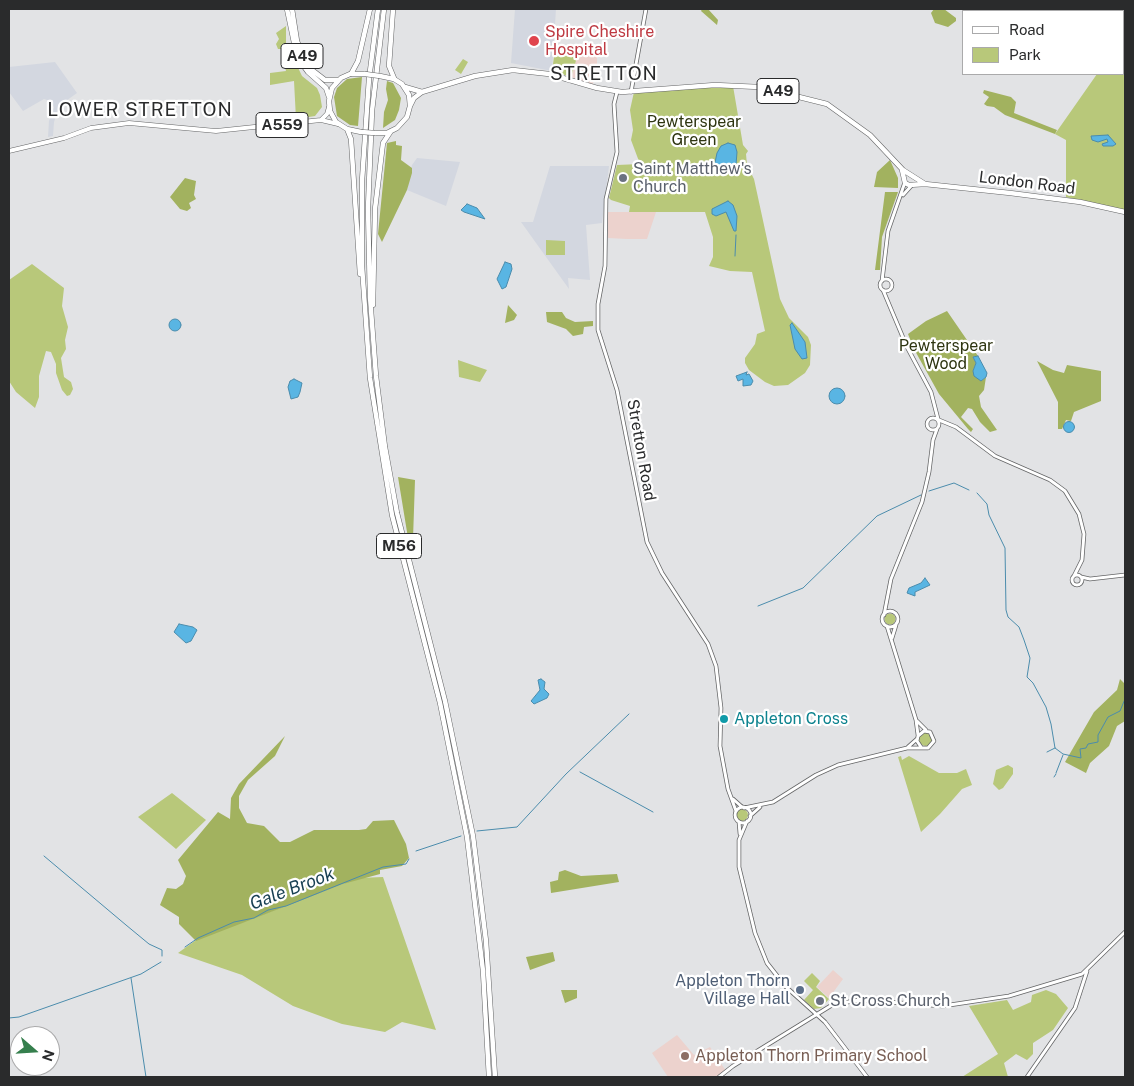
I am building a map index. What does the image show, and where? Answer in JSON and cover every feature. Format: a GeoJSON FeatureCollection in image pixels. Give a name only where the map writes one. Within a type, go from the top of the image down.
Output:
{"type":"FeatureCollection","features":[{"type":"Feature","properties":{"kind":"highway","name":"A49"},"geometry":{"type":"LineString","coordinates":[[287,9],[297,57],[308,72],[326,88],[329,97]]}},
{"type":"Feature","properties":{"kind":"highway","name":"A49"},"geometry":{"type":"LineString","coordinates":[[292,9],[297,41],[304,59],[322,79],[331,82],[339,80]]}},
{"type":"Feature","properties":{"kind":"highway"},"geometry":{"type":"LineString","coordinates":[[352,73],[358,61],[370,9]]}},
{"type":"Feature","properties":{"kind":"highway","name":"M56"},"geometry":{"type":"LineString","coordinates":[[364,300],[362,235],[363,160],[369,80],[378,9]]}},
{"type":"Feature","properties":{"kind":"highway","name":"M56"},"geometry":{"type":"LineString","coordinates":[[384,9],[375,81],[369,159],[368,245],[371,319],[381,419],[398,513],[445,701],[472,836],[488,959],[495,1077]]}},
{"type":"Feature","properties":{"kind":"highway"},"geometry":{"type":"LineString","coordinates":[[393,9],[389,66],[393,76],[404,86],[422,92]]}},
{"type":"Feature","properties":{"kind":"highway","name":"A49"},"geometry":{"type":"LineString","coordinates":[[422,92],[475,76],[513,70],[549,74],[617,92],[733,86],[759,87],[827,104],[861,128],[880,144],[900,167],[916,178]]}},
{"type":"Feature","properties":{"kind":"highway"},"geometry":{"type":"LineString","coordinates":[[393,76],[352,73],[339,80],[329,97],[329,107],[338,124],[347,129],[361,132],[391,131],[405,120],[414,98],[422,92]]}},
{"type":"Feature","properties":{"kind":"highway"},"geometry":{"type":"LineString","coordinates":[[404,86],[410,106]]}},
{"type":"Feature","properties":{"kind":"highway","name":"M56"},"geometry":{"type":"LineString","coordinates":[[347,129],[350,136],[356,230],[374,412],[388,496],[402,559],[440,703],[467,837],[481,952],[489,1077]]}},
{"type":"Feature","properties":{"kind":"highway","name":"M56"},"geometry":{"type":"LineString","coordinates":[[371,319],[374,220],[385,137],[391,131]]}},
{"type":"Feature","properties":{"kind":"highway","name":"A49"},"geometry":{"type":"LineString","coordinates":[[900,167],[905,180]]}},
{"type":"Feature","properties":{"kind":"highway"},"geometry":{"type":"LineString","coordinates":[[910,174],[906,176],[905,180],[908,185],[913,185],[916,178]]}},
{"type":"Feature","properties":{"kind":"highway","name":"London Road"},"geometry":{"type":"LineString","coordinates":[[916,178],[925,184]]}},
{"type":"Feature","properties":{"kind":"highway","name":"London Road"},"geometry":{"type":"LineString","coordinates":[[913,185],[925,184],[1080,202],[1125,212]]}},
{"type":"Feature","properties":{"kind":"main road","name":"A559"},"geometry":{"type":"LineString","coordinates":[[321,120],[327,114],[329,107]]}},
{"type":"Feature","properties":{"kind":"main road","name":"A559"},"geometry":{"type":"LineString","coordinates":[[9,151],[64,138],[91,128],[129,123],[219,131],[321,120],[338,124]]}},
{"type":"Feature","properties":{"kind":"street"},"geometry":{"type":"LineString","coordinates":[[632,92],[646,9]]}},
{"type":"Feature","properties":{"kind":"street","name":"Stretton Road"},"geometry":{"type":"LineString","coordinates":[[617,92],[614,104],[617,152],[606,199],[605,266],[598,304],[598,330],[618,390],[647,542],[662,573],[708,644],[716,666],[721,708],[720,742],[736,811]]}},
{"type":"Feature","properties":{"kind":"street"},"geometry":{"type":"LineString","coordinates":[[905,180],[901,197],[888,231],[880,286],[889,302],[907,347],[931,392],[938,419],[922,502],[894,572],[883,622],[887,626],[892,639],[916,720],[921,747]]}},
{"type":"Feature","properties":{"kind":"street"},"geometry":{"type":"LineString","coordinates":[[901,197],[913,185]]}},
{"type":"Feature","properties":{"kind":"street"},"geometry":{"type":"LineString","coordinates":[[884,267],[890,280],[889,302]]}},
{"type":"Feature","properties":{"kind":"street"},"geometry":{"type":"LineString","coordinates":[[882,281],[890,280]]}},
{"type":"Feature","properties":{"kind":"street"},"geometry":{"type":"LineString","coordinates":[[883,290],[891,288]]}},
{"type":"Feature","properties":{"kind":"street"},"geometry":{"type":"LineString","coordinates":[[933,440],[927,422],[934,408]]}},
{"type":"Feature","properties":{"kind":"street"},"geometry":{"type":"LineString","coordinates":[[930,418],[949,424],[994,456],[1050,480],[1065,491],[1076,506],[1084,530],[1080,584]]}},
{"type":"Feature","properties":{"kind":"street"},"geometry":{"type":"LineString","coordinates":[[928,428],[937,429],[949,424]]}},
{"type":"Feature","properties":{"kind":"street"},"geometry":{"type":"LineString","coordinates":[[1080,566],[1074,576],[1073,583],[1080,584],[1090,580],[1125,575]]}},
{"type":"Feature","properties":{"kind":"street"},"geometry":{"type":"LineString","coordinates":[[1074,576],[1090,580]]}},
{"type":"Feature","properties":{"kind":"street"},"geometry":{"type":"LineString","coordinates":[[887,601],[898,618],[892,639]]}},
{"type":"Feature","properties":{"kind":"street"},"geometry":{"type":"LineString","coordinates":[[884,615],[893,612]]}},
{"type":"Feature","properties":{"kind":"street"},"geometry":{"type":"LineString","coordinates":[[887,626],[896,624]]}},
{"type":"Feature","properties":{"kind":"street"},"geometry":{"type":"LineString","coordinates":[[868,1077],[832,1029],[776,976],[762,952],[742,884],[738,854],[739,822],[736,818],[736,811],[773,802],[816,775],[838,765],[907,748],[928,748],[934,743],[934,736],[916,720]]}},
{"type":"Feature","properties":{"kind":"street"},"geometry":{"type":"LineString","coordinates":[[907,748],[927,731]]}},
{"type":"Feature","properties":{"kind":"street"},"geometry":{"type":"LineString","coordinates":[[731,796],[750,812],[750,817]]}},
{"type":"Feature","properties":{"kind":"street"},"geometry":{"type":"LineString","coordinates":[[740,835],[750,817],[760,806]]}},
{"type":"Feature","properties":{"kind":"street"},"geometry":{"type":"LineString","coordinates":[[739,822],[747,822]]}},
{"type":"Feature","properties":{"kind":"street"},"geometry":{"type":"LineString","coordinates":[[719,1077],[733,1066],[832,1005],[846,1000],[934,1006],[978,1002],[1008,996],[1087,971],[1125,932]]}},
{"type":"Feature","properties":{"kind":"street"},"geometry":{"type":"LineString","coordinates":[[1027,1077],[1075,1008],[1087,971]]}},
{"type":"Feature","properties":{"kind":"shaded area","name":"Spire Cheshire Hospital"},"geometry":{"type":"Polygon","coordinates":[[[515,9],[556,9],[552,71],[511,63],[515,9]]]}},
{"type":"Feature","properties":{"kind":"shaded area"},"geometry":{"type":"Polygon","coordinates":[[[579,51],[597,53],[597,67],[593,84],[571,77],[579,51]]]}},
{"type":"Feature","properties":{"kind":"shaded area"},"geometry":{"type":"Polygon","coordinates":[[[55,62],[77,93],[59,106],[54,122],[53,136],[48,137],[49,121],[54,107],[44,99],[23,111],[9,92],[9,67],[55,62]]]}},
{"type":"Feature","properties":{"kind":"shaded area"},"geometry":{"type":"Polygon","coordinates":[[[417,158],[460,162],[446,206],[407,190],[412,165],[417,158]]]}},
{"type":"Feature","properties":{"kind":"shaded area"},"geometry":{"type":"Polygon","coordinates":[[[550,166],[609,166],[602,223],[586,225],[590,280],[568,278],[569,289],[521,222],[533,222],[550,166]]]}},
{"type":"Feature","properties":{"kind":"shaded area"},"geometry":{"type":"Polygon","coordinates":[[[608,212],[656,212],[647,239],[627,239],[608,238],[608,212]]]}},
{"type":"Feature","properties":{"kind":"shaded area"},"geometry":{"type":"Polygon","coordinates":[[[833,970],[843,979],[829,998],[817,987],[833,970]]]}},
{"type":"Feature","properties":{"kind":"shaded area","name":"Appleton Thorn Primary School"},"geometry":{"type":"Polygon","coordinates":[[[677,1035],[694,1055],[710,1047],[726,1071],[719,1077],[668,1077],[652,1053],[677,1035]]]}},
{"type":"Feature","properties":{"kind":"green space"},"geometry":{"type":"Polygon","coordinates":[[[702,9],[708,9],[718,20],[717,25],[701,11],[702,9]]]}},
{"type":"Feature","properties":{"kind":"green space"},"geometry":{"type":"Polygon","coordinates":[[[934,9],[944,9],[956,18],[956,21],[948,27],[935,23],[931,13],[934,9]]]}},
{"type":"Feature","properties":{"kind":"green space"},"geometry":{"type":"Polygon","coordinates":[[[286,26],[286,44],[302,76],[317,88],[320,95],[322,107],[315,116],[296,119],[294,81],[270,85],[270,73],[286,71],[285,67],[282,67],[282,49],[278,49],[276,44],[279,39],[276,33],[286,26]]]}},
{"type":"Feature","properties":{"kind":"green space"},"geometry":{"type":"Polygon","coordinates":[[[1125,39],[1125,212],[1066,197],[1066,140],[1055,134],[1096,75],[1124,75],[1125,39]]]}},
{"type":"Feature","properties":{"kind":"green space"},"geometry":{"type":"Polygon","coordinates":[[[555,50],[579,51],[571,77],[552,71],[555,50]]]}},
{"type":"Feature","properties":{"kind":"green space"},"geometry":{"type":"Polygon","coordinates":[[[463,59],[468,62],[461,74],[455,70],[463,59]]]}},
{"type":"Feature","properties":{"kind":"green space"},"geometry":{"type":"Polygon","coordinates":[[[362,77],[358,126],[350,125],[337,116],[334,97],[337,88],[347,79],[362,77]]]}},
{"type":"Feature","properties":{"kind":"green space"},"geometry":{"type":"Polygon","coordinates":[[[387,81],[393,83],[401,98],[395,120],[383,128],[384,112],[388,100],[387,81]]]}},
{"type":"Feature","properties":{"kind":"green space","name":"Pewterspear Green"},"geometry":{"type":"Polygon","coordinates":[[[733,86],[743,145],[748,151],[746,154],[747,165],[754,179],[780,299],[789,318],[808,337],[811,345],[810,365],[805,373],[788,385],[774,386],[765,382],[749,370],[745,363],[745,358],[755,344],[757,334],[765,331],[752,272],[730,271],[709,266],[713,257],[713,237],[705,212],[629,212],[630,206],[609,198],[617,165],[640,164],[631,140],[633,130],[630,110],[634,92],[733,86]]]}},
{"type":"Feature","properties":{"kind":"green space"},"geometry":{"type":"Polygon","coordinates":[[[984,90],[1011,97],[1016,102],[1014,113],[1057,130],[1055,134],[1005,115],[994,107],[987,106],[984,104],[989,97],[983,93],[984,90]]]}},
{"type":"Feature","properties":{"kind":"green space"},"geometry":{"type":"Polygon","coordinates":[[[396,141],[396,145],[402,146],[401,160],[412,168],[412,173],[407,190],[382,242],[378,234],[387,143],[396,141]]]}},
{"type":"Feature","properties":{"kind":"green space"},"geometry":{"type":"Polygon","coordinates":[[[890,160],[898,178],[898,188],[874,187],[877,172],[890,160]]]}},
{"type":"Feature","properties":{"kind":"green space"},"geometry":{"type":"Polygon","coordinates":[[[185,178],[196,181],[194,195],[196,199],[189,203],[191,208],[187,211],[180,209],[170,197],[185,178]]]}},
{"type":"Feature","properties":{"kind":"green space"},"geometry":{"type":"Polygon","coordinates":[[[885,192],[898,192],[882,237],[880,270],[875,270],[885,192]]]}},
{"type":"Feature","properties":{"kind":"green space"},"geometry":{"type":"Polygon","coordinates":[[[546,240],[565,241],[565,255],[546,255],[546,240]]]}},
{"type":"Feature","properties":{"kind":"green space"},"geometry":{"type":"Polygon","coordinates":[[[32,264],[64,288],[62,306],[68,327],[65,340],[66,349],[61,358],[64,377],[71,382],[73,389],[70,395],[67,396],[62,390],[56,373],[56,364],[51,352],[46,351],[39,376],[39,397],[35,408],[16,392],[9,381],[9,280],[32,264]]]}},
{"type":"Feature","properties":{"kind":"green space"},"geometry":{"type":"Polygon","coordinates":[[[508,305],[517,315],[514,320],[505,323],[508,305]]]}},
{"type":"Feature","properties":{"kind":"green space","name":"Pewterspear Wood"},"geometry":{"type":"Polygon","coordinates":[[[947,311],[978,356],[973,357],[976,363],[973,371],[981,381],[986,377],[984,390],[979,396],[981,407],[997,430],[990,432],[980,422],[972,409],[968,408],[961,417],[973,429],[971,432],[939,394],[914,349],[908,334],[926,321],[947,311]]]}},
{"type":"Feature","properties":{"kind":"green space"},"geometry":{"type":"Polygon","coordinates":[[[546,312],[562,312],[566,318],[575,322],[593,321],[593,326],[584,327],[583,334],[573,336],[566,329],[547,322],[546,312]]]}},
{"type":"Feature","properties":{"kind":"green space"},"geometry":{"type":"Polygon","coordinates":[[[458,360],[487,370],[480,382],[459,377],[458,360]]]}},
{"type":"Feature","properties":{"kind":"green space"},"geometry":{"type":"Polygon","coordinates":[[[1037,361],[1053,370],[1064,373],[1067,365],[1101,371],[1101,401],[1074,412],[1071,421],[1066,420],[1062,429],[1058,429],[1058,402],[1037,361]]]}},
{"type":"Feature","properties":{"kind":"green space"},"geometry":{"type":"Polygon","coordinates":[[[398,477],[415,480],[413,539],[408,538],[398,477]]]}},
{"type":"Feature","properties":{"kind":"green space"},"geometry":{"type":"Polygon","coordinates":[[[890,613],[896,619],[890,625],[884,619],[890,613]]]}},
{"type":"Feature","properties":{"kind":"green space"},"geometry":{"type":"Polygon","coordinates":[[[1120,679],[1125,684],[1125,721],[1117,726],[1109,746],[1090,763],[1086,773],[1065,762],[1094,712],[1117,690],[1120,679]]]}},
{"type":"Feature","properties":{"kind":"green space"},"geometry":{"type":"Polygon","coordinates":[[[926,732],[931,734],[933,739],[931,744],[926,746],[921,744],[919,739],[921,734],[926,732]]]}},
{"type":"Feature","properties":{"kind":"green space"},"geometry":{"type":"Polygon","coordinates":[[[285,736],[275,756],[248,780],[239,796],[239,808],[247,823],[264,826],[280,842],[290,842],[314,830],[359,830],[366,829],[373,821],[394,820],[406,844],[409,858],[402,866],[380,870],[380,874],[343,884],[196,941],[179,924],[179,917],[160,905],[167,888],[176,889],[183,884],[186,876],[178,860],[218,812],[230,819],[231,798],[239,784],[285,736]]]}},
{"type":"Feature","properties":{"kind":"green space"},"geometry":{"type":"Polygon","coordinates":[[[901,756],[902,760],[909,756],[939,773],[957,773],[966,769],[972,785],[962,789],[921,832],[898,757],[901,756]]]}},
{"type":"Feature","properties":{"kind":"green space"},"geometry":{"type":"Polygon","coordinates":[[[1008,765],[1013,768],[1013,774],[1003,788],[999,790],[993,784],[996,770],[1008,765]]]}},
{"type":"Feature","properties":{"kind":"green space"},"geometry":{"type":"Polygon","coordinates":[[[172,793],[206,820],[176,849],[138,817],[172,793]]]}},
{"type":"Feature","properties":{"kind":"green space"},"geometry":{"type":"Polygon","coordinates":[[[740,809],[744,809],[748,815],[744,821],[740,821],[736,817],[736,813],[740,809]]]}},
{"type":"Feature","properties":{"kind":"green space"},"geometry":{"type":"Polygon","coordinates":[[[565,870],[581,876],[617,874],[619,882],[551,893],[550,882],[558,880],[559,872],[565,870]]]}},
{"type":"Feature","properties":{"kind":"green space"},"geometry":{"type":"Polygon","coordinates":[[[383,877],[436,1030],[402,1022],[385,1032],[342,1024],[293,1006],[242,975],[178,953],[196,940],[358,878],[383,877]]]}},
{"type":"Feature","properties":{"kind":"green space"},"geometry":{"type":"Polygon","coordinates":[[[553,952],[555,961],[530,970],[526,957],[553,952]]]}},
{"type":"Feature","properties":{"kind":"green space"},"geometry":{"type":"Polygon","coordinates":[[[812,973],[820,981],[816,987],[829,999],[821,1008],[814,1009],[804,1000],[813,990],[804,981],[812,973]]]}},
{"type":"Feature","properties":{"kind":"green space"},"geometry":{"type":"Polygon","coordinates":[[[561,990],[577,990],[577,998],[565,1003],[561,990]]]}},
{"type":"Feature","properties":{"kind":"green space"},"geometry":{"type":"Polygon","coordinates":[[[1046,990],[1056,994],[1068,1008],[1053,1030],[1033,1043],[1033,1054],[1027,1060],[1016,1054],[1004,1063],[1008,1077],[962,1077],[998,1054],[969,1006],[1007,1000],[1013,1010],[1031,1002],[1032,995],[1046,990]]]}},
{"type":"Feature","properties":{"kind":"water"},"geometry":{"type":"Polygon","coordinates":[[[1108,135],[1116,144],[1113,146],[1103,146],[1102,144],[1108,142],[1107,139],[1098,142],[1092,140],[1091,136],[1108,135]]]}},
{"type":"Feature","properties":{"kind":"water"},"geometry":{"type":"Polygon","coordinates":[[[728,143],[735,145],[737,152],[736,165],[723,174],[713,172],[717,153],[721,146],[728,143]]]}},
{"type":"Feature","properties":{"kind":"water"},"geometry":{"type":"Polygon","coordinates":[[[728,201],[733,205],[737,216],[736,231],[734,231],[726,212],[716,216],[712,214],[712,209],[728,201]]]}},
{"type":"Feature","properties":{"kind":"water"},"geometry":{"type":"Polygon","coordinates":[[[467,204],[477,208],[485,219],[461,210],[467,204]]]}},
{"type":"Feature","properties":{"kind":"water"},"geometry":{"type":"Polygon","coordinates":[[[505,262],[511,264],[512,269],[506,287],[502,289],[497,279],[505,262]]]}},
{"type":"Feature","properties":{"kind":"water"},"geometry":{"type":"Polygon","coordinates":[[[173,319],[177,319],[181,325],[177,331],[173,331],[169,327],[169,323],[173,319]]]}},
{"type":"Feature","properties":{"kind":"water"},"geometry":{"type":"Polygon","coordinates":[[[792,323],[805,342],[807,358],[802,359],[795,349],[790,325],[792,323]]]}},
{"type":"Feature","properties":{"kind":"water"},"geometry":{"type":"Polygon","coordinates":[[[978,356],[987,373],[986,377],[981,381],[974,376],[973,371],[976,363],[973,357],[978,356]]]}},
{"type":"Feature","properties":{"kind":"water"},"geometry":{"type":"Polygon","coordinates":[[[747,372],[746,375],[749,374],[753,381],[751,385],[743,386],[743,379],[738,381],[736,376],[747,372]]]}},
{"type":"Feature","properties":{"kind":"water"},"geometry":{"type":"Polygon","coordinates":[[[294,379],[302,383],[298,397],[291,399],[288,387],[290,381],[294,379]]]}},
{"type":"Feature","properties":{"kind":"water"},"geometry":{"type":"Polygon","coordinates":[[[837,388],[845,396],[837,404],[829,396],[837,388]]]}},
{"type":"Feature","properties":{"kind":"water"},"geometry":{"type":"Polygon","coordinates":[[[1069,421],[1075,427],[1069,433],[1063,427],[1069,421]]]}},
{"type":"Feature","properties":{"kind":"water"},"geometry":{"type":"Polygon","coordinates":[[[925,578],[930,585],[915,592],[915,596],[907,593],[909,588],[921,583],[925,578]]]}},
{"type":"Feature","properties":{"kind":"water"},"geometry":{"type":"Polygon","coordinates":[[[179,624],[193,627],[197,630],[191,641],[186,643],[174,632],[179,624]]]}},
{"type":"Feature","properties":{"kind":"water"},"geometry":{"type":"Polygon","coordinates":[[[541,679],[545,682],[544,689],[549,694],[547,698],[534,704],[531,701],[540,690],[538,680],[541,679]]]}},
{"type":"Feature","properties":{"kind":"waterway"},"geometry":{"type":"LineString","coordinates":[[735,256],[736,235]]}},
{"type":"Feature","properties":{"kind":"waterway"},"geometry":{"type":"LineString","coordinates":[[929,491],[954,483],[969,490]]}},
{"type":"Feature","properties":{"kind":"waterway"},"geometry":{"type":"LineString","coordinates":[[977,493],[987,504],[989,515],[1005,548],[1006,610],[1008,617],[1019,627],[1024,640],[1030,658],[1027,677],[1033,683],[1046,707],[1055,748],[1063,754],[1081,758],[1080,749],[1086,748],[1088,744],[1098,742],[1098,735],[1108,717],[1120,711],[1125,699]]}},
{"type":"Feature","properties":{"kind":"waterway"},"geometry":{"type":"LineString","coordinates":[[758,606],[803,588],[877,516],[921,495]]}},
{"type":"Feature","properties":{"kind":"waterway","name":"Gale Brook"},"geometry":{"type":"LineString","coordinates":[[477,831],[517,827],[566,774],[629,714]]}},
{"type":"Feature","properties":{"kind":"waterway"},"geometry":{"type":"LineString","coordinates":[[1047,752],[1055,748]]}},
{"type":"Feature","properties":{"kind":"waterway"},"geometry":{"type":"LineString","coordinates":[[1056,773],[1063,755]]}},
{"type":"Feature","properties":{"kind":"waterway"},"geometry":{"type":"LineString","coordinates":[[580,772],[653,812]]}},
{"type":"Feature","properties":{"kind":"waterway","name":"Gale Brook"},"geometry":{"type":"LineString","coordinates":[[416,851],[461,836]]}},
{"type":"Feature","properties":{"kind":"waterway"},"geometry":{"type":"LineString","coordinates":[[44,856],[149,944],[162,950],[162,956]]}},
{"type":"Feature","properties":{"kind":"waterway","name":"Gale Brook"},"geometry":{"type":"LineString","coordinates":[[185,947],[198,938],[234,922],[254,918],[268,910],[286,906],[383,867],[406,864],[409,859]]}},
{"type":"Feature","properties":{"kind":"waterway","name":"Gale Brook"},"geometry":{"type":"LineString","coordinates":[[9,1018],[19,1017],[141,974],[161,962]]}},
{"type":"Feature","properties":{"kind":"waterway"},"geometry":{"type":"LineString","coordinates":[[131,978],[146,1077]]}},
{"type":"Feature","properties":{"kind":"place","name":"Spire Cheshire Hospital"},"geometry":{"type":"Point","coordinates":[534,41]}},
{"type":"Feature","properties":{"kind":"place","name":"Saint Matthew's Church"},"geometry":{"type":"Point","coordinates":[623,178]}},
{"type":"Feature","properties":{"kind":"place","name":"Appleton Cross"},"geometry":{"type":"Point","coordinates":[724,719]}},
{"type":"Feature","properties":{"kind":"place","name":"Appleton Thorn Village Hall"},"geometry":{"type":"Point","coordinates":[800,990]}},
{"type":"Feature","properties":{"kind":"place","name":"St Cross Church"},"geometry":{"type":"Point","coordinates":[820,1001]}},
{"type":"Feature","properties":{"kind":"place","name":"Appleton Thorn Primary School"},"geometry":{"type":"Point","coordinates":[685,1056]}},
{"type":"Feature","properties":{"kind":"district","name":"STRETTON"},"geometry":{"type":"Point","coordinates":[604,74]}},
{"type":"Feature","properties":{"kind":"district","name":"LOWER STRETTON"},"geometry":{"type":"Point","coordinates":[140,110]}}]}
